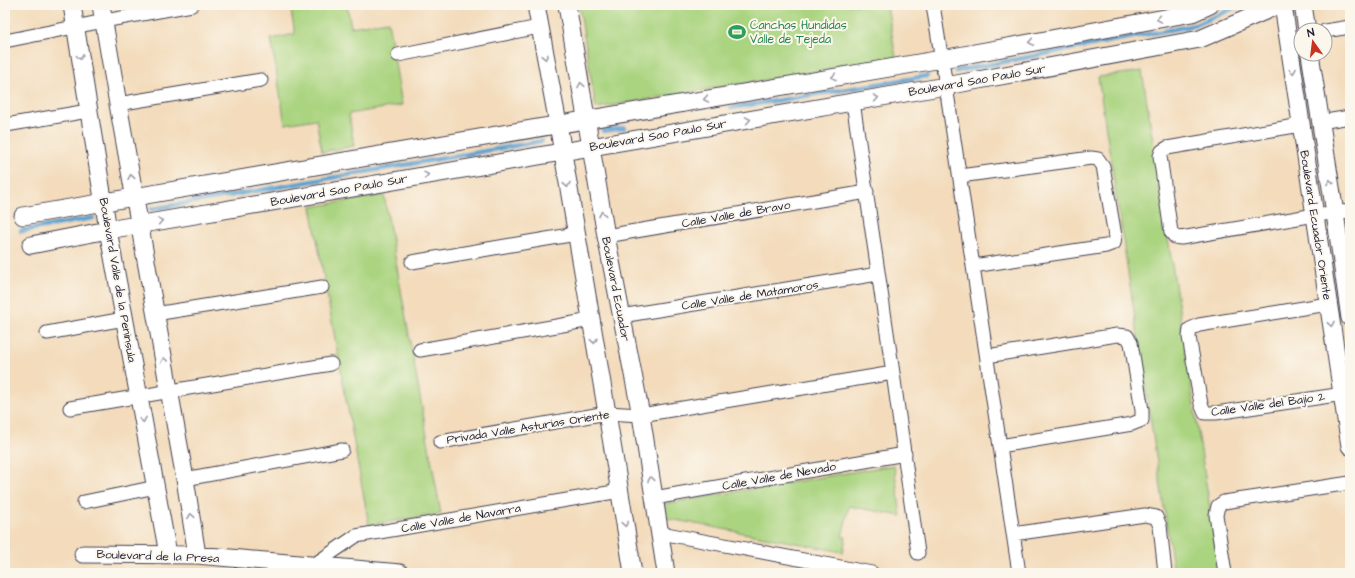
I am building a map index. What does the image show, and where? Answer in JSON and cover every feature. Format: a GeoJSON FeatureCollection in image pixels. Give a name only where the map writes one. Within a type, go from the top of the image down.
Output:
{"type":"FeatureCollection","features":[{"type":"Feature","properties":{"kind":"street","name":"Boulevard Valle de la Peninsula"},"geometry":{"type":"LineString","coordinates":[[72,5],[108,230],[168,554]]}},
{"type":"Feature","properties":{"kind":"street"},"geometry":{"type":"LineString","coordinates":[[5,41],[76,27],[103,13],[192,5]]}},
{"type":"Feature","properties":{"kind":"street"},"geometry":{"type":"LineString","coordinates":[[536,5],[558,124],[607,413],[632,573]]}},
{"type":"Feature","properties":{"kind":"street","name":"Boulevard Ecuador"},"geometry":{"type":"LineString","coordinates":[[567,5],[606,236],[641,415],[666,573]]}},
{"type":"Feature","properties":{"kind":"street"},"geometry":{"type":"LineString","coordinates":[[933,5],[1019,573]]}},
{"type":"Feature","properties":{"kind":"street"},"geometry":{"type":"LineString","coordinates":[[23,216],[942,59],[1210,5]]}},
{"type":"Feature","properties":{"kind":"street","name":"Boulevard Sao Paulo Sur"},"geometry":{"type":"LineString","coordinates":[[31,245],[108,230],[946,86],[1200,39],[1281,5]]}},
{"type":"Feature","properties":{"kind":"street","name":"Boulevard Ecuador Oriente"},"geometry":{"type":"LineString","coordinates":[[1281,5],[1328,304],[1346,394],[1350,446]]}},
{"type":"Feature","properties":{"kind":"street"},"geometry":{"type":"LineString","coordinates":[[1303,5],[1306,22]]}},
{"type":"Feature","properties":{"kind":"street"},"geometry":{"type":"LineString","coordinates":[[103,13],[197,555]]}},
{"type":"Feature","properties":{"kind":"street"},"geometry":{"type":"LineString","coordinates":[[398,55],[539,27]]}},
{"type":"Feature","properties":{"kind":"street"},"geometry":{"type":"LineString","coordinates":[[1333,30],[1350,27]]}},
{"type":"Feature","properties":{"kind":"street","name":"Boulevard Ecuador Oriente"},"geometry":{"type":"LineString","coordinates":[[1311,62],[1320,122],[1343,212],[1350,318]]}},
{"type":"Feature","properties":{"kind":"street"},"geometry":{"type":"LineString","coordinates":[[118,104],[261,80]]}},
{"type":"Feature","properties":{"kind":"street"},"geometry":{"type":"LineString","coordinates":[[853,102],[894,373],[918,553]]}},
{"type":"Feature","properties":{"kind":"street"},"geometry":{"type":"LineString","coordinates":[[6,125],[88,111]]}},
{"type":"Feature","properties":{"kind":"street"},"geometry":{"type":"LineString","coordinates":[[1320,122],[1350,118]]}},
{"type":"Feature","properties":{"kind":"street"},"geometry":{"type":"LineString","coordinates":[[1301,125],[1167,148],[1162,151],[1160,156],[1171,232],[1175,237],[1181,238],[1315,215],[1343,212]]}},
{"type":"Feature","properties":{"kind":"street"},"geometry":{"type":"LineString","coordinates":[[960,176],[1091,158],[1098,160],[1103,166],[1115,236],[1114,243],[1106,246],[973,266]]}},
{"type":"Feature","properties":{"kind":"street","name":"Calle Valle de Bravo"},"geometry":{"type":"LineString","coordinates":[[606,236],[867,192]]}},
{"type":"Feature","properties":{"kind":"street"},"geometry":{"type":"LineString","coordinates":[[412,262],[576,234]]}},
{"type":"Feature","properties":{"kind":"street","name":"Calle Valle de Matamoros"},"geometry":{"type":"LineString","coordinates":[[621,316],[878,274]]}},
{"type":"Feature","properties":{"kind":"street"},"geometry":{"type":"LineString","coordinates":[[155,314],[322,287]]}},
{"type":"Feature","properties":{"kind":"street","name":"Calle Valle del Bajío 2"},"geometry":{"type":"LineString","coordinates":[[1328,304],[1199,325],[1190,329],[1189,337],[1201,404],[1205,413],[1216,413],[1346,394]]}},
{"type":"Feature","properties":{"kind":"street"},"geometry":{"type":"LineString","coordinates":[[47,333],[124,319]]}},
{"type":"Feature","properties":{"kind":"street"},"geometry":{"type":"LineString","coordinates":[[420,350],[591,320]]}},
{"type":"Feature","properties":{"kind":"street"},"geometry":{"type":"LineString","coordinates":[[987,356],[1117,335],[1126,336],[1131,343],[1142,410],[1142,420],[1132,424],[1000,446]]}},
{"type":"Feature","properties":{"kind":"street"},"geometry":{"type":"LineString","coordinates":[[70,408],[331,364]]}},
{"type":"Feature","properties":{"kind":"street","name":"Privada Valle Asturias Oriente"},"geometry":{"type":"LineString","coordinates":[[440,442],[607,413],[641,415],[894,373]]}},
{"type":"Feature","properties":{"kind":"street"},"geometry":{"type":"LineString","coordinates":[[185,479],[342,450]]}},
{"type":"Feature","properties":{"kind":"street","name":"Calle Valle de Nevado"},"geometry":{"type":"LineString","coordinates":[[654,498],[905,454]]}},
{"type":"Feature","properties":{"kind":"street"},"geometry":{"type":"LineString","coordinates":[[1225,573],[1216,515],[1218,506],[1224,502],[1350,483]]}},
{"type":"Feature","properties":{"kind":"street"},"geometry":{"type":"LineString","coordinates":[[84,502],[156,488]]}},
{"type":"Feature","properties":{"kind":"street","name":"Calle Valle de Navarra"},"geometry":{"type":"LineString","coordinates":[[312,566],[356,536],[620,491]]}},
{"type":"Feature","properties":{"kind":"street"},"geometry":{"type":"LineString","coordinates":[[1013,534],[1145,515],[1156,516],[1160,526],[1166,573]]}},
{"type":"Feature","properties":{"kind":"street"},"geometry":{"type":"LineString","coordinates":[[661,534],[872,573]]}},
{"type":"Feature","properties":{"kind":"street","name":"Boulevard de la Presa"},"geometry":{"type":"LineString","coordinates":[[83,554],[197,555],[400,573]]}},
{"type":"Feature","properties":{"kind":"green space"},"geometry":{"type":"Polygon","coordinates":[[[290,5],[347,5],[351,27],[388,21],[402,105],[349,114],[354,146],[322,152],[316,119],[285,124],[271,39],[295,34],[290,5]]]}},
{"type":"Feature","properties":{"kind":"green space","name":"Canchas Hundidas Valle de Tejeda"},"geometry":{"type":"Polygon","coordinates":[[[579,5],[887,5],[896,58],[596,108],[579,5]]]}},
{"type":"Feature","properties":{"kind":"green space"},"geometry":{"type":"Polygon","coordinates":[[[1142,71],[1220,573],[1174,573],[1098,77],[1142,71]]]}},
{"type":"Feature","properties":{"kind":"green space"},"geometry":{"type":"Polygon","coordinates":[[[384,195],[441,514],[369,525],[311,207],[384,195]]]}},
{"type":"Feature","properties":{"kind":"green space"},"geometry":{"type":"Polygon","coordinates":[[[894,465],[901,516],[849,506],[842,537],[846,537],[843,552],[665,518],[663,504],[894,465]]]}},
{"type":"Feature","properties":{"kind":"waterway"},"geometry":{"type":"LineString","coordinates":[[956,71],[1195,25],[1241,5]]}},
{"type":"Feature","properties":{"kind":"waterway"},"geometry":{"type":"LineString","coordinates":[[731,108],[927,76]]}},
{"type":"Feature","properties":{"kind":"waterway"},"geometry":{"type":"LineString","coordinates":[[603,131],[624,128]]}},
{"type":"Feature","properties":{"kind":"waterway"},"geometry":{"type":"LineString","coordinates":[[152,209],[542,141]]}},
{"type":"Feature","properties":{"kind":"waterway"},"geometry":{"type":"LineString","coordinates":[[21,231],[93,218]]}},
{"type":"Feature","properties":{"kind":"place","name":"Canchas Hundidas Valle de Tejeda"},"geometry":{"type":"Point","coordinates":[737,32]}}]}
